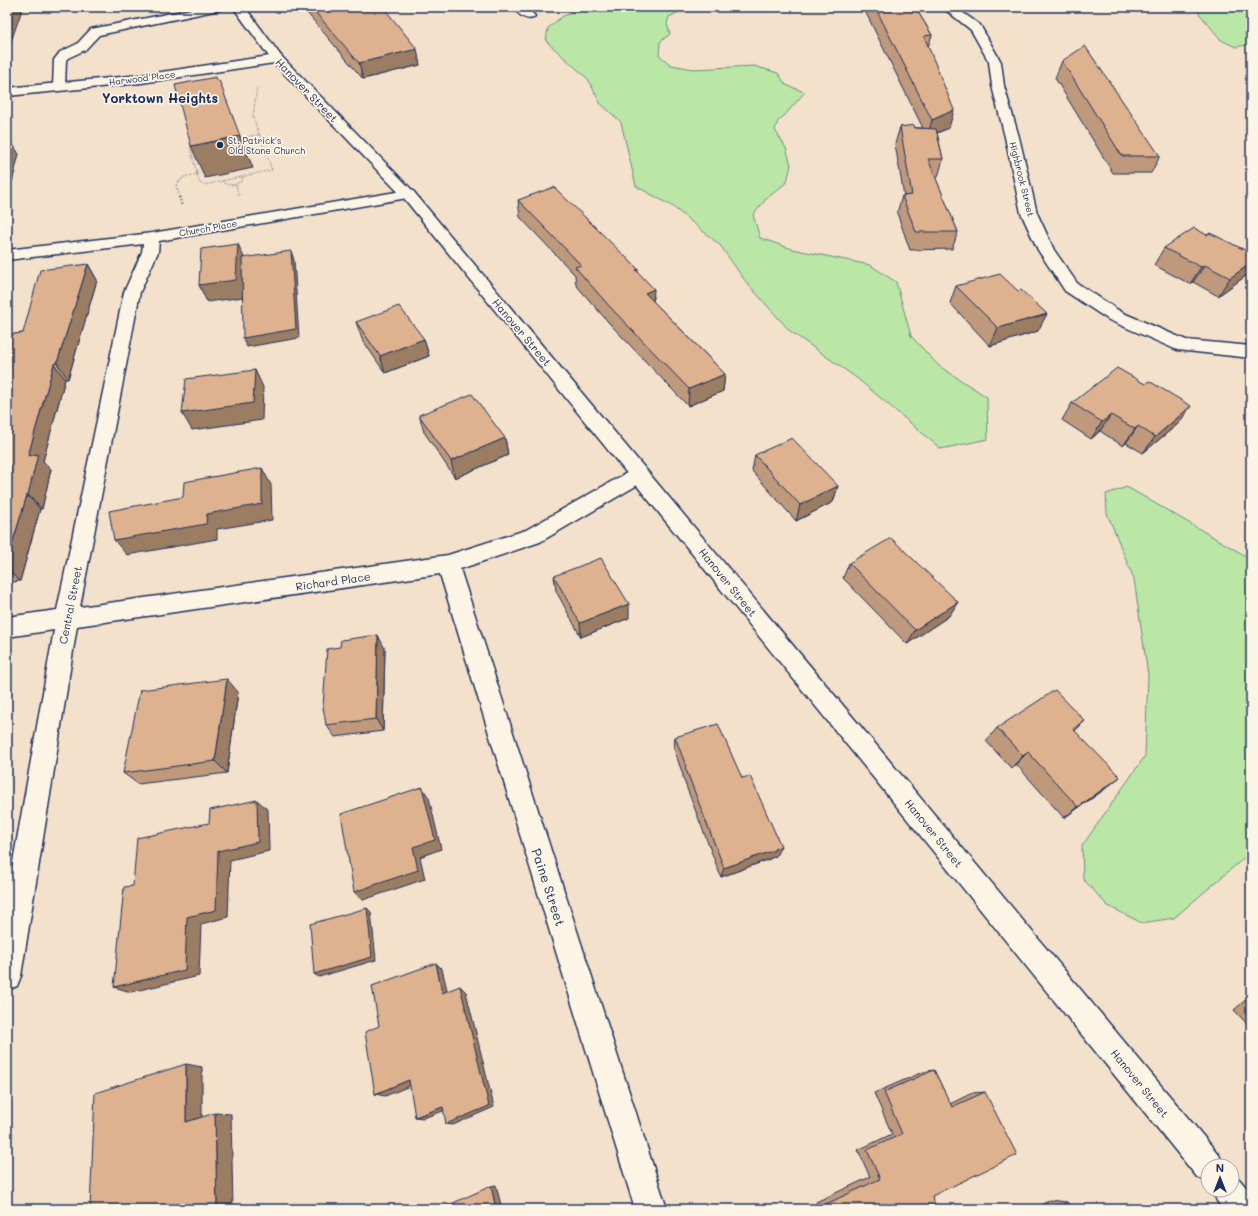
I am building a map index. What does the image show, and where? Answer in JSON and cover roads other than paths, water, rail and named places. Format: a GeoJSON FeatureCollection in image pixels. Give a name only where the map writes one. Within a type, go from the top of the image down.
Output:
{"type":"FeatureCollection","features":[{"type":"Feature","properties":{"kind":"street"},"geometry":{"type":"LineString","coordinates":[[59,86],[60,60],[64,55],[81,46],[95,32],[219,7]]}},
{"type":"Feature","properties":{"kind":"street","name":"Hanover Street"},"geometry":{"type":"LineString","coordinates":[[238,7],[269,60],[408,194],[1201,1158]]}},
{"type":"Feature","properties":{"kind":"street"},"geometry":{"type":"LineString","coordinates":[[519,7],[529,16]]}},
{"type":"Feature","properties":{"kind":"street","name":"Highbrook Street"},"geometry":{"type":"LineString","coordinates":[[948,7],[976,28],[995,62],[998,86],[1012,137],[1029,213],[1046,250],[1071,286],[1114,316],[1183,346],[1251,352]]}},
{"type":"Feature","properties":{"kind":"street","name":"Harwood Place"},"geometry":{"type":"LineString","coordinates":[[7,92],[142,79],[269,60]]}},
{"type":"Feature","properties":{"kind":"street","name":"Church Place"},"geometry":{"type":"LineString","coordinates":[[7,255],[152,238],[408,194]]}},
{"type":"Feature","properties":{"kind":"street","name":"Central Street"},"geometry":{"type":"LineString","coordinates":[[7,976],[67,618],[132,292],[150,252],[152,238]]}},
{"type":"Feature","properties":{"kind":"street","name":"Richard Place"},"geometry":{"type":"LineString","coordinates":[[7,627],[448,564],[533,536],[640,475]]}},
{"type":"Feature","properties":{"kind":"street","name":"Paine Street"},"geometry":{"type":"LineString","coordinates":[[448,564],[651,1209]]}},
{"type":"Feature","properties":{"kind":"street"},"geometry":{"type":"LineString","coordinates":[[1235,1198],[1244,1209]]}},
{"type":"Feature","properties":{"kind":"place","name":"St. Patrick's Old Stone Church"},"geometry":{"type":"Point","coordinates":[220,145]}},
{"type":"Feature","properties":{"kind":"district","name":"Yorktown Heights"},"geometry":{"type":"Point","coordinates":[160,97]}}]}
